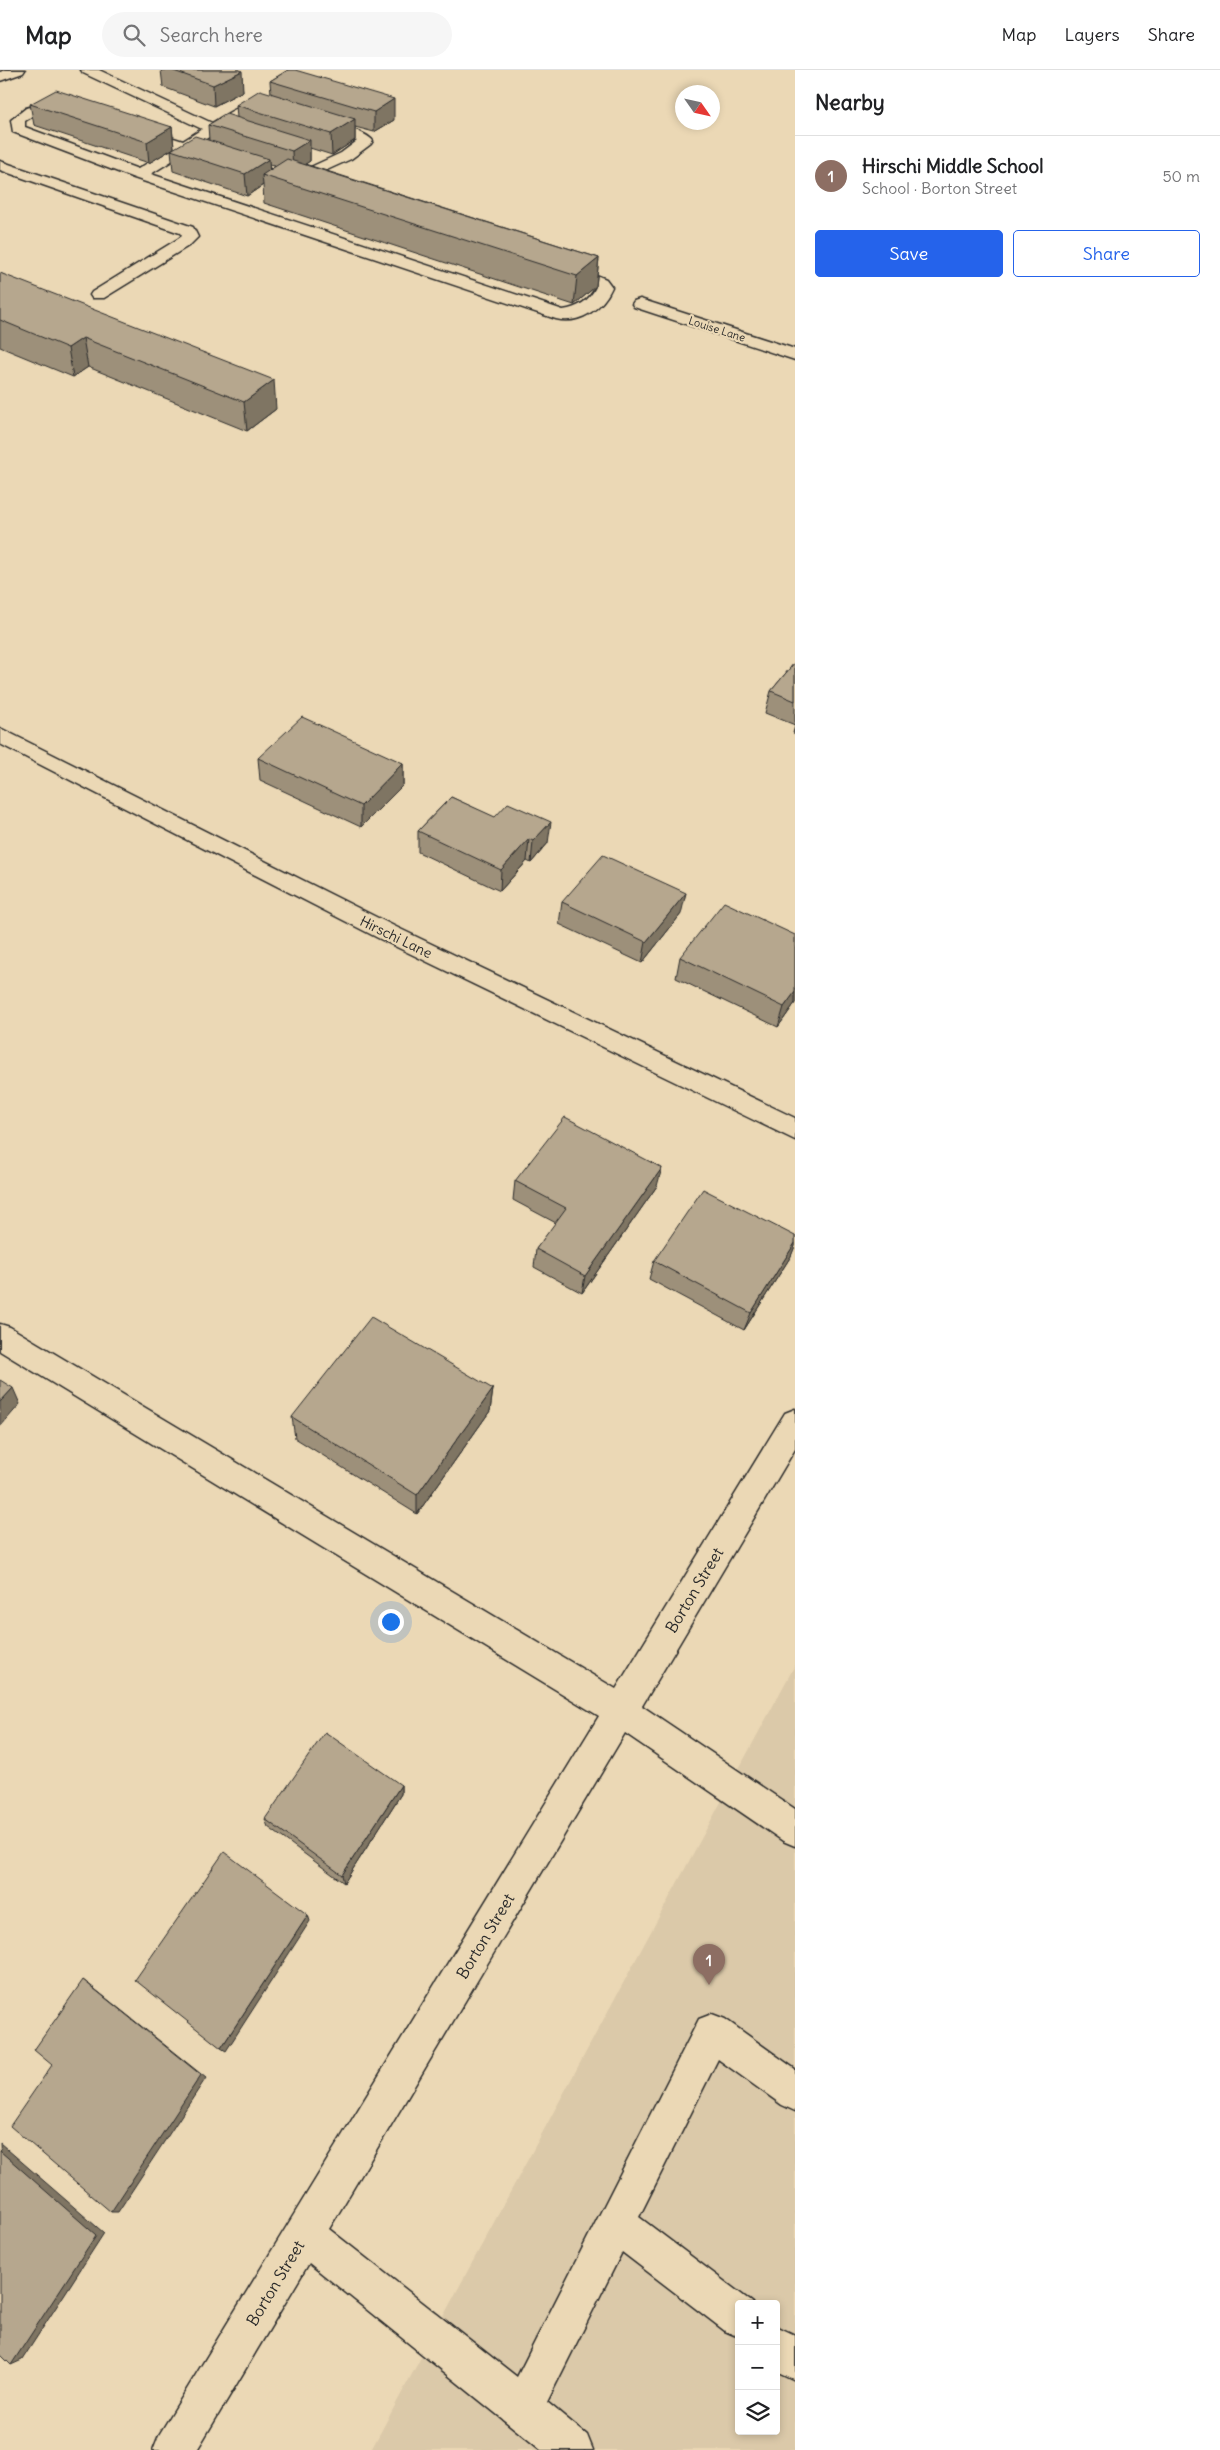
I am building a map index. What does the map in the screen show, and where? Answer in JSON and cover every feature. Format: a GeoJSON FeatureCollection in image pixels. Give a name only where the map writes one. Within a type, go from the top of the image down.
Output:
{"type":"FeatureCollection","features":[{"type":"Feature","properties":{"kind":"street"},"geometry":{"type":"LineString","coordinates":[[0,77],[18,70]]}},
{"type":"Feature","properties":{"kind":"street"},"geometry":{"type":"LineString","coordinates":[[88,70],[213,129]]}},
{"type":"Feature","properties":{"kind":"street"},"geometry":{"type":"LineString","coordinates":[[55,104],[288,182],[590,278],[600,282],[604,287],[598,300],[591,306],[580,312],[562,314],[139,176],[18,129],[18,120],[26,113],[55,104]]}},
{"type":"Feature","properties":{"kind":"street"},"geometry":{"type":"LineString","coordinates":[[139,176],[245,108],[253,107],[288,116]]}},
{"type":"Feature","properties":{"kind":"street"},"geometry":{"type":"LineString","coordinates":[[273,191],[288,182],[346,156],[366,141],[363,138],[306,121]]}},
{"type":"Feature","properties":{"kind":"street"},"geometry":{"type":"LineString","coordinates":[[0,164],[187,230],[190,237],[184,242],[98,295]]}},
{"type":"Feature","properties":{"kind":"street"},"geometry":{"type":"LineString","coordinates":[[243,210],[258,200]]}},
{"type":"Feature","properties":{"kind":"street","name":"Louise Lane"},"geometry":{"type":"LineString","coordinates":[[640,304],[795,355]]}},
{"type":"Feature","properties":{"kind":"street","name":"Hirschi Lane"},"geometry":{"type":"LineString","coordinates":[[0,735],[386,932],[795,1130]]}},
{"type":"Feature","properties":{"kind":"street"},"geometry":{"type":"LineString","coordinates":[[0,1336],[621,1711],[795,1828]]}},
{"type":"Feature","properties":{"kind":"street","name":"Borton Street"},"geometry":{"type":"LineString","coordinates":[[174,2450],[795,1422]]}},
{"type":"Feature","properties":{"kind":"street"},"geometry":{"type":"LineString","coordinates":[[524,2408],[712,2032],[795,2092]]}},
{"type":"Feature","properties":{"kind":"street"},"geometry":{"type":"LineString","coordinates":[[616,2224],[735,2315]]}},
{"type":"Feature","properties":{"kind":"street"},"geometry":{"type":"LineString","coordinates":[[304,2234],[524,2408],[572,2450]]}},
{"type":"Feature","properties":{"kind":"street"},"geometry":{"type":"LineString","coordinates":[[780,2349],[795,2360]]}},
{"type":"Feature","properties":{"kind":"shaded area"},"geometry":{"type":"Polygon","coordinates":[[[795,1665],[795,2450],[371,2450],[795,1665]]]}},
{"type":"Feature","properties":{"kind":"building"},"geometry":{"type":"Polygon","coordinates":[[[171,70],[240,70],[242,71],[213,85],[171,70]]]}},
{"type":"Feature","properties":{"kind":"building"},"geometry":{"type":"Polygon","coordinates":[[[288,70],[295,70],[394,99],[374,112],[270,81],[288,70]]]}},
{"type":"Feature","properties":{"kind":"building"},"geometry":{"type":"Polygon","coordinates":[[[56,90],[172,127],[147,142],[30,104],[56,90]]]}},
{"type":"Feature","properties":{"kind":"building"},"geometry":{"type":"Polygon","coordinates":[[[260,90],[355,119],[331,134],[236,105],[260,90]]]}},
{"type":"Feature","properties":{"kind":"building"},"geometry":{"type":"Polygon","coordinates":[[[226,114],[310,140],[292,151],[208,125],[226,114]]]}},
{"type":"Feature","properties":{"kind":"building"},"geometry":{"type":"Polygon","coordinates":[[[195,136],[269,159],[245,174],[171,150],[195,136]]]}},
{"type":"Feature","properties":{"kind":"building"},"geometry":{"type":"Polygon","coordinates":[[[287,159],[599,258],[577,276],[262,175],[287,159]]]}},
{"type":"Feature","properties":{"kind":"building"},"geometry":{"type":"Polygon","coordinates":[[[0,273],[274,380],[244,402],[83,338],[68,348],[0,320],[0,273]]]}},
{"type":"Feature","properties":{"kind":"building"},"geometry":{"type":"Polygon","coordinates":[[[795,662],[795,701],[771,691],[795,662]]]}},
{"type":"Feature","properties":{"kind":"building"},"geometry":{"type":"Polygon","coordinates":[[[302,717],[403,763],[361,806],[258,758],[302,717]]]}},
{"type":"Feature","properties":{"kind":"building"},"geometry":{"type":"Polygon","coordinates":[[[451,797],[495,817],[508,803],[551,822],[533,841],[529,839],[501,870],[418,831],[451,797]]]}},
{"type":"Feature","properties":{"kind":"building"},"geometry":{"type":"Polygon","coordinates":[[[603,855],[686,893],[646,942],[562,902],[603,855]]]}},
{"type":"Feature","properties":{"kind":"building"},"geometry":{"type":"Polygon","coordinates":[[[724,902],[795,935],[795,992],[784,1007],[680,957],[724,902]]]}},
{"type":"Feature","properties":{"kind":"building"},"geometry":{"type":"Polygon","coordinates":[[[565,1117],[662,1168],[585,1276],[536,1249],[566,1208],[515,1181],[565,1117]]]}},
{"type":"Feature","properties":{"kind":"building"},"geometry":{"type":"Polygon","coordinates":[[[703,1189],[795,1236],[795,1243],[751,1313],[654,1261],[703,1189]]]}},
{"type":"Feature","properties":{"kind":"building"},"geometry":{"type":"Polygon","coordinates":[[[371,1317],[493,1389],[417,1495],[292,1417],[371,1317]]]}},
{"type":"Feature","properties":{"kind":"building"},"geometry":{"type":"Polygon","coordinates":[[[0,1380],[13,1388],[0,1402],[0,1380]]]}},
{"type":"Feature","properties":{"kind":"building"},"geometry":{"type":"Polygon","coordinates":[[[325,1732],[401,1785],[342,1875],[265,1819],[325,1732]]]}},
{"type":"Feature","properties":{"kind":"building"},"geometry":{"type":"Polygon","coordinates":[[[224,1852],[308,1915],[221,2048],[135,1980],[224,1852]]]}},
{"type":"Feature","properties":{"kind":"building"},"geometry":{"type":"Polygon","coordinates":[[[83,1980],[201,2075],[111,2212],[10,2126],[52,2065],[34,2050],[83,1980]]]}},
{"type":"Feature","properties":{"kind":"building"},"geometry":{"type":"Polygon","coordinates":[[[0,2151],[96,2235],[11,2365],[0,2354],[0,2151]]]}},
{"type":"Feature","properties":{"kind":"place","name":"Hirschi Middle School"},"geometry":{"type":"Point","coordinates":[709,1985]}}]}
